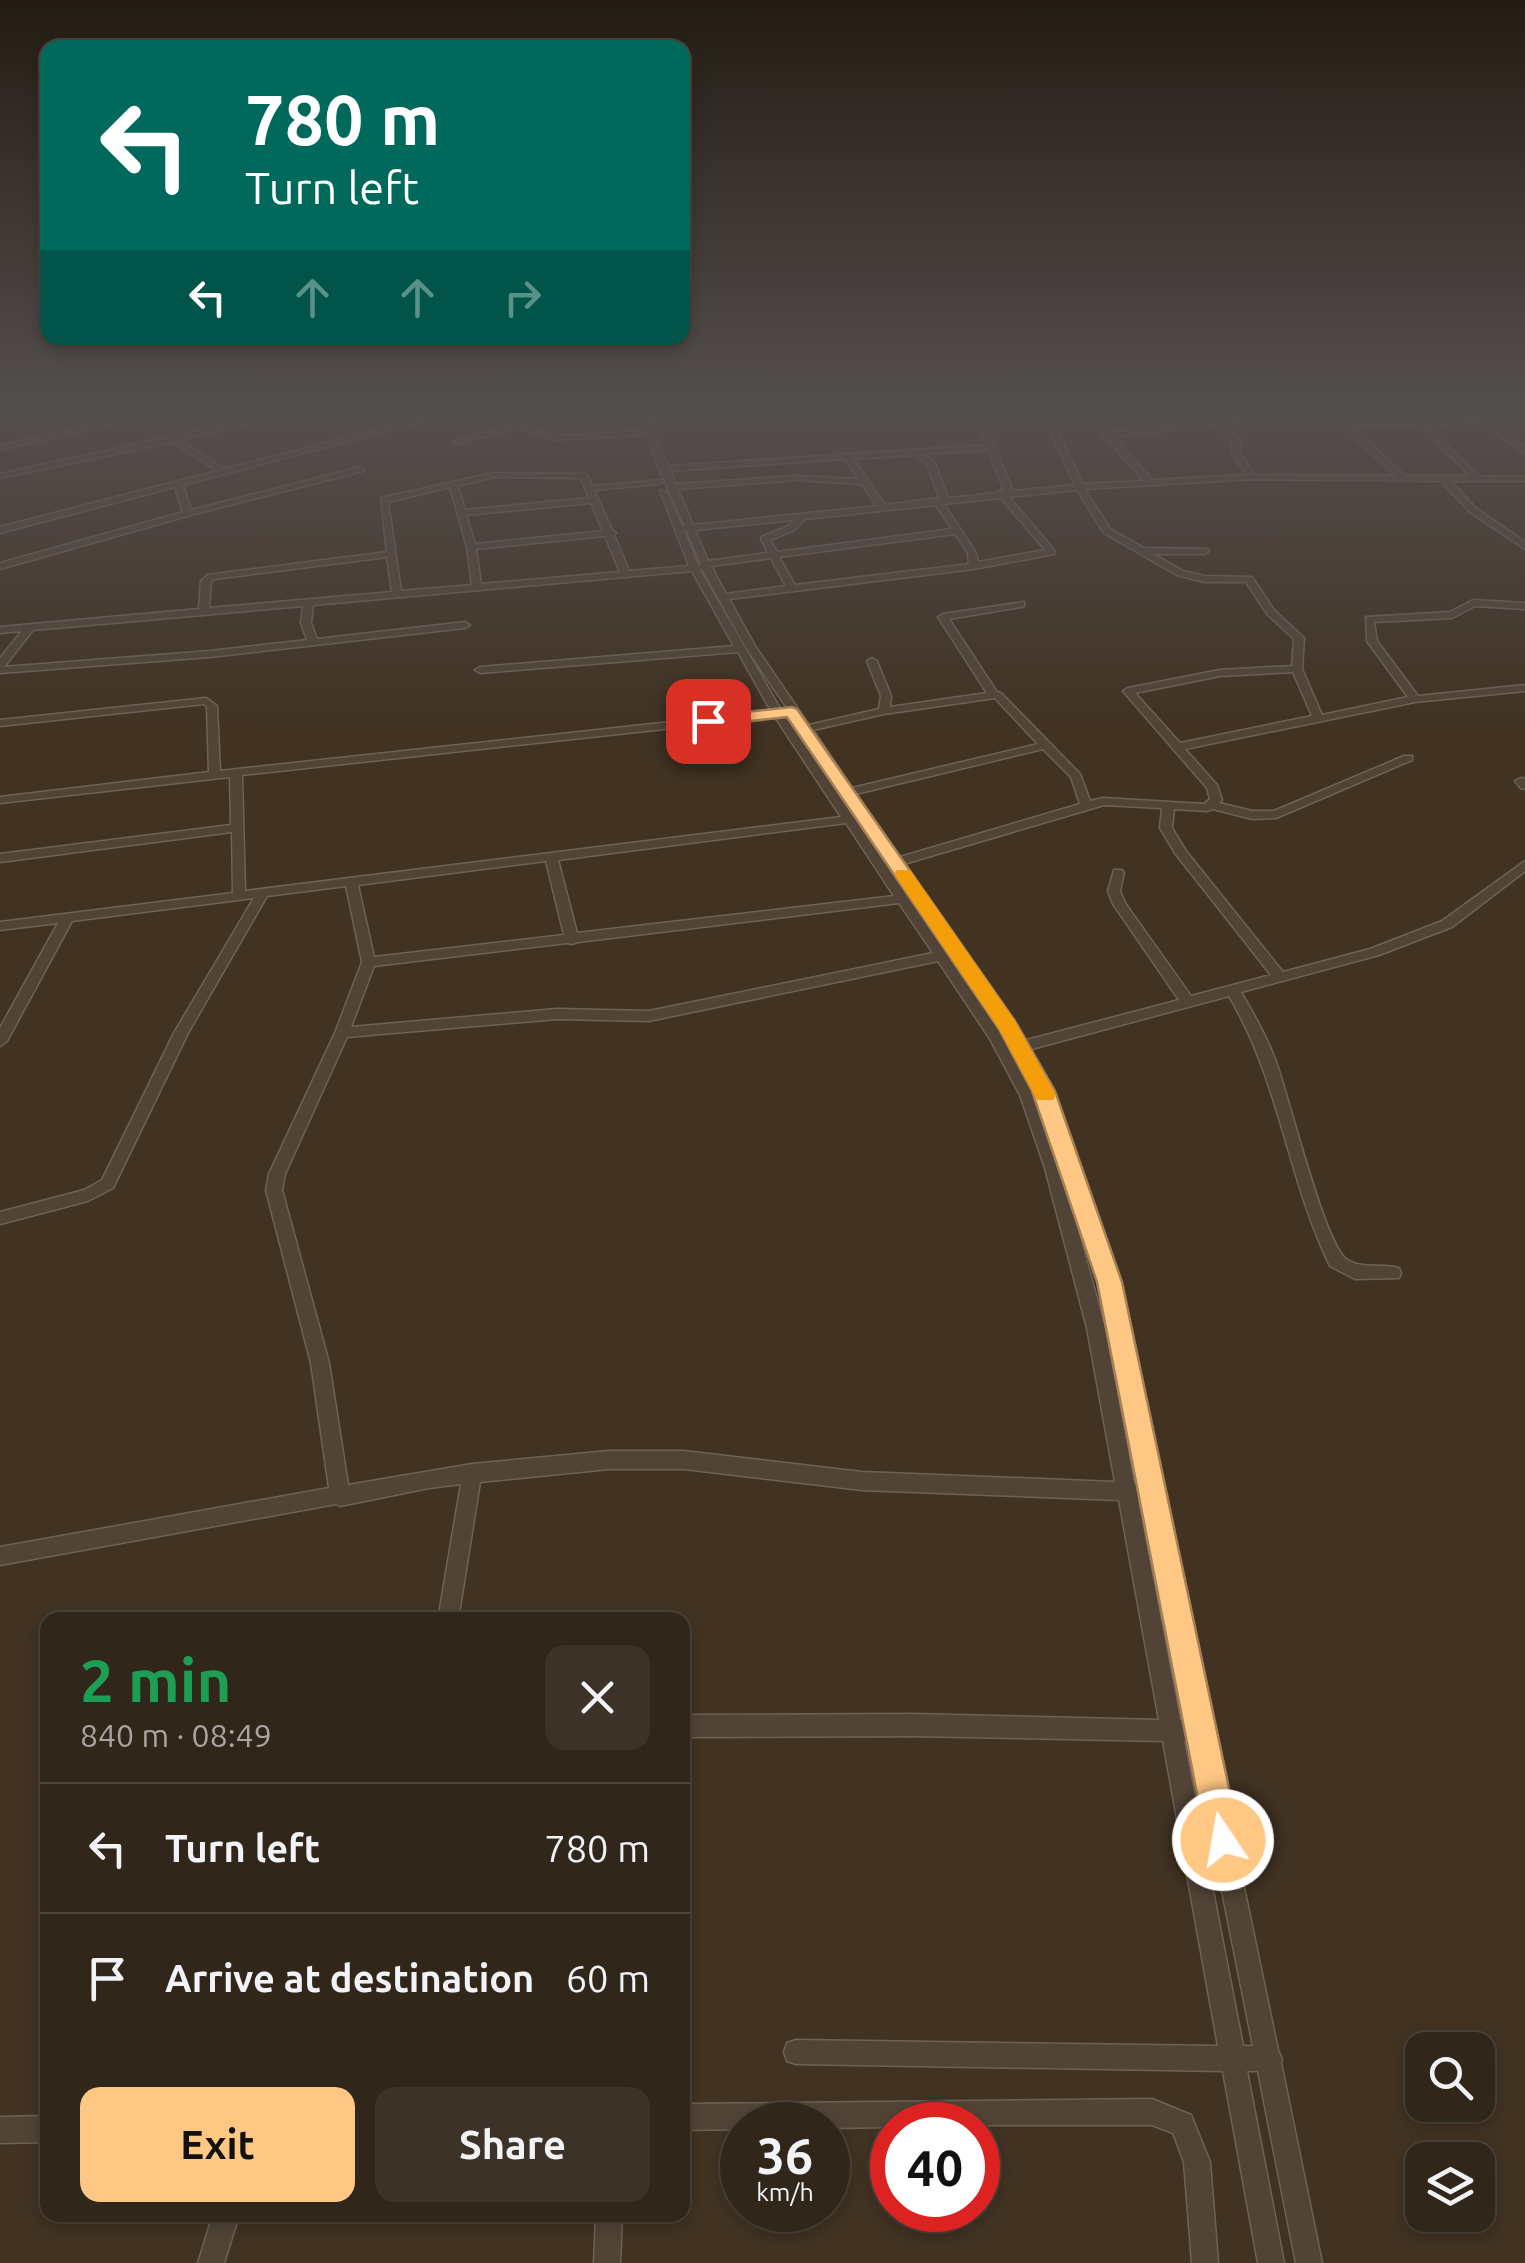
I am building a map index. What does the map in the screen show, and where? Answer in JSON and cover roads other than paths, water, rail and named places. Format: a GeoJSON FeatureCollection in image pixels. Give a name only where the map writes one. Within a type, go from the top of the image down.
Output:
{"type":"FeatureCollection","features":[{"type":"Feature","properties":{"kind":"street"},"geometry":{"type":"LineString","coordinates":[[0,530],[56,516]]}},
{"type":"Feature","properties":{"kind":"street"},"geometry":{"type":"LineString","coordinates":[[0,566],[179,516]]}},
{"type":"Feature","properties":{"kind":"street"},"geometry":{"type":"LineString","coordinates":[[386,516],[397,593]]}},
{"type":"Feature","properties":{"kind":"street"},"geometry":{"type":"LineString","coordinates":[[463,516],[477,586]]}},
{"type":"Feature","properties":{"kind":"street"},"geometry":{"type":"LineString","coordinates":[[604,516],[626,574]]}},
{"type":"Feature","properties":{"kind":"street"},"geometry":{"type":"LineString","coordinates":[[679,516],[740,650],[950,954],[1020,1047],[1056,1124],[1109,1282],[1309,2263]]}},
{"type":"Feature","properties":{"kind":"street"},"geometry":{"type":"LineString","coordinates":[[684,528],[798,516]]}},
{"type":"Feature","properties":{"kind":"street"},"geometry":{"type":"LineString","coordinates":[[792,588],[766,539],[794,526],[803,516]]}},
{"type":"Feature","properties":{"kind":"street"},"geometry":{"type":"LineString","coordinates":[[950,516],[976,565]]}},
{"type":"Feature","properties":{"kind":"street"},"geometry":{"type":"LineString","coordinates":[[722,597],[1051,552],[1023,516]]}},
{"type":"Feature","properties":{"kind":"street"},"geometry":{"type":"LineString","coordinates":[[1097,516],[1107,531],[1195,578],[1249,579],[1270,612],[1299,638],[1295,670],[1318,716]]}},
{"type":"Feature","properties":{"kind":"street"},"geometry":{"type":"LineString","coordinates":[[1481,516],[1525,546]]}},
{"type":"Feature","properties":{"kind":"street"},"geometry":{"type":"LineString","coordinates":[[0,630],[626,574],[958,530]]}},
{"type":"Feature","properties":{"kind":"street"},"geometry":{"type":"LineString","coordinates":[[472,547],[612,533]]}},
{"type":"Feature","properties":{"kind":"street"},"geometry":{"type":"LineString","coordinates":[[1144,552],[1206,551]]}},
{"type":"Feature","properties":{"kind":"street"},"geometry":{"type":"LineString","coordinates":[[204,611],[206,581],[211,578],[392,554]]}},
{"type":"Feature","properties":{"kind":"street"},"geometry":{"type":"LineString","coordinates":[[702,566],[785,713]]}},
{"type":"Feature","properties":{"kind":"street"},"geometry":{"type":"LineString","coordinates":[[308,602],[306,623],[312,640]]}},
{"type":"Feature","properties":{"kind":"street"},"geometry":{"type":"LineString","coordinates":[[1414,699],[1372,640],[1370,619],[1452,615],[1473,603],[1525,606]]}},
{"type":"Feature","properties":{"kind":"street"},"geometry":{"type":"LineString","coordinates":[[1021,604],[943,617],[993,694],[1007,702],[1076,776],[1086,805]]}},
{"type":"Feature","properties":{"kind":"street"},"geometry":{"type":"LineString","coordinates":[[0,667],[210,654],[465,625]]}},
{"type":"Feature","properties":{"kind":"street"},"geometry":{"type":"LineString","coordinates":[[0,667],[30,627]]}},
{"type":"Feature","properties":{"kind":"street"},"geometry":{"type":"LineString","coordinates":[[480,670],[740,650]]}},
{"type":"Feature","properties":{"kind":"street"},"geometry":{"type":"LineString","coordinates":[[872,661],[886,696],[884,711]]}},
{"type":"Feature","properties":{"kind":"street"},"geometry":{"type":"LineString","coordinates":[[889,864],[1086,805],[1124,800],[1198,810],[1211,805],[1216,800],[1213,787],[1129,689],[1220,673],[1295,670]]}},
{"type":"Feature","properties":{"kind":"street"},"geometry":{"type":"LineString","coordinates":[[1177,747],[1414,699],[1525,688]]}},
{"type":"Feature","properties":{"kind":"street"},"geometry":{"type":"LineString","coordinates":[[798,730],[884,711],[993,694]]}},
{"type":"Feature","properties":{"kind":"street"},"geometry":{"type":"LineString","coordinates":[[0,724],[206,701],[212,706],[215,774]]}},
{"type":"Feature","properties":{"kind":"street"},"geometry":{"type":"LineString","coordinates":[[0,800],[785,713]]}},
{"type":"Feature","properties":{"kind":"street"},"geometry":{"type":"LineString","coordinates":[[841,794],[955,763],[1046,745]]}},
{"type":"Feature","properties":{"kind":"street"},"geometry":{"type":"LineString","coordinates":[[1211,805],[1252,815],[1276,814],[1408,758]]}},
{"type":"Feature","properties":{"kind":"street"},"geometry":{"type":"LineString","coordinates":[[236,772],[240,897]]}},
{"type":"Feature","properties":{"kind":"street"},"geometry":{"type":"LineString","coordinates":[[1168,806],[1166,828],[1181,853],[1280,978]]}},
{"type":"Feature","properties":{"kind":"street"},"geometry":{"type":"LineString","coordinates":[[0,926],[857,818]]}},
{"type":"Feature","properties":{"kind":"street"},"geometry":{"type":"LineString","coordinates":[[0,858],[238,828]]}},
{"type":"Feature","properties":{"kind":"street"},"geometry":{"type":"LineString","coordinates":[[551,858],[572,940]]}},
{"type":"Feature","properties":{"kind":"street"},"geometry":{"type":"LineString","coordinates":[[1020,1047],[1374,952],[1447,924],[1523,871]]}},
{"type":"Feature","properties":{"kind":"street"},"geometry":{"type":"LineString","coordinates":[[1118,873],[1114,891],[1119,904],[1188,1002]]}},
{"type":"Feature","properties":{"kind":"street"},"geometry":{"type":"LineString","coordinates":[[340,1497],[320,1363],[274,1190],[276,1174],[342,1034],[368,962],[352,882]]}},
{"type":"Feature","properties":{"kind":"street"},"geometry":{"type":"LineString","coordinates":[[0,1218],[88,1196],[108,1184],[181,1032],[264,893]]}},
{"type":"Feature","properties":{"kind":"street"},"geometry":{"type":"LineString","coordinates":[[368,962],[912,898]]}},
{"type":"Feature","properties":{"kind":"street"},"geometry":{"type":"LineString","coordinates":[[0,1041],[68,917]]}},
{"type":"Feature","properties":{"kind":"street"},"geometry":{"type":"LineString","coordinates":[[342,1034],[557,1014],[659,1015],[950,954]]}},
{"type":"Feature","properties":{"kind":"street"},"geometry":{"type":"LineString","coordinates":[[950,954],[1027,1095],[1053,1168],[1093,1315],[1271,2263]]}},
{"type":"Feature","properties":{"kind":"street"},"geometry":{"type":"LineString","coordinates":[[1233,991],[1273,1063],[1288,1122],[1336,1261],[1355,1272],[1394,1273]]}},
{"type":"Feature","properties":{"kind":"street"},"geometry":{"type":"LineString","coordinates":[[0,1556],[472,1473],[609,1460],[684,1460],[862,1481],[1150,1492]]}},
{"type":"Feature","properties":{"kind":"street"},"geometry":{"type":"LineString","coordinates":[[449,1612],[472,1473]]}},
{"type":"Feature","properties":{"kind":"street"},"geometry":{"type":"LineString","coordinates":[[690,1726],[894,1724],[1200,1732]]}},
{"type":"Feature","properties":{"kind":"street"},"geometry":{"type":"LineString","coordinates":[[796,2052],[1270,2059]]}},
{"type":"Feature","properties":{"kind":"street"},"geometry":{"type":"LineString","coordinates":[[690,2116],[1077,2112],[1166,2116],[1182,2124],[1197,2162],[1205,2263]]}},
{"type":"Feature","properties":{"kind":"street"},"geometry":{"type":"LineString","coordinates":[[0,2130],[40,2129]]}},
{"type":"Feature","properties":{"kind":"street"},"geometry":{"type":"LineString","coordinates":[[211,2263],[224,2222]]}},
{"type":"Feature","properties":{"kind":"street"},"geometry":{"type":"LineString","coordinates":[[607,2263],[610,2222]]}}]}
